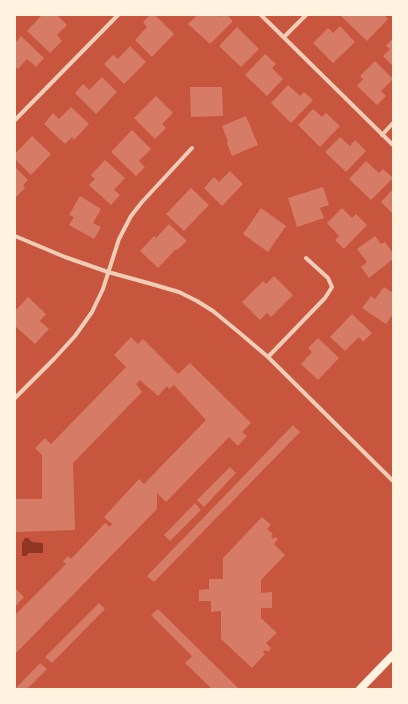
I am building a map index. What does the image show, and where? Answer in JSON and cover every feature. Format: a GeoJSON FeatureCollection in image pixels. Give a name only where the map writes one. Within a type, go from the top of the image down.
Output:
{"type":"FeatureCollection","features":[{"type":"Feature","properties":{"kind":"main road"},"geometry":{"type":"LineString","coordinates":[[360,689],[393,655]]}},
{"type":"Feature","properties":{"kind":"street"},"geometry":{"type":"LineString","coordinates":[[15,120],[118,15]]}},
{"type":"Feature","properties":{"kind":"street"},"geometry":{"type":"LineString","coordinates":[[261,15],[393,145]]}},
{"type":"Feature","properties":{"kind":"street"},"geometry":{"type":"LineString","coordinates":[[284,37],[306,15]]}},
{"type":"Feature","properties":{"kind":"street"},"geometry":{"type":"LineString","coordinates":[[382,134],[393,123]]}},
{"type":"Feature","properties":{"kind":"street"},"geometry":{"type":"LineString","coordinates":[[15,398],[75,336],[92,312],[103,289],[119,240],[131,216],[192,148]]}},
{"type":"Feature","properties":{"kind":"street"},"geometry":{"type":"LineString","coordinates":[[15,236],[108,272],[179,292],[213,311],[268,357],[393,481]]}},
{"type":"Feature","properties":{"kind":"street"},"geometry":{"type":"LineString","coordinates":[[268,357],[325,298],[332,287],[328,278],[306,258]]}},
{"type":"Feature","properties":{"kind":"shaded area"},"geometry":{"type":"Polygon","coordinates":[[[25,538],[28,538],[32,542],[43,543],[43,553],[28,553],[27,556],[22,556],[22,543],[25,538]]]}},
{"type":"Feature","properties":{"kind":"building"},"geometry":{"type":"Polygon","coordinates":[[[42,15],[57,15],[67,25],[57,35],[62,41],[50,53],[27,31],[42,15]]]}},
{"type":"Feature","properties":{"kind":"building"},"geometry":{"type":"Polygon","coordinates":[[[150,15],[155,15],[174,34],[152,57],[135,40],[147,27],[143,22],[150,15]]]}},
{"type":"Feature","properties":{"kind":"building"},"geometry":{"type":"Polygon","coordinates":[[[197,15],[217,15],[219,17],[221,15],[227,15],[233,21],[210,44],[188,24],[197,15]]]}},
{"type":"Feature","properties":{"kind":"building"},"geometry":{"type":"Polygon","coordinates":[[[384,15],[388,19],[367,41],[341,16],[384,15]]]}},
{"type":"Feature","properties":{"kind":"building"},"geometry":{"type":"Polygon","coordinates":[[[340,26],[355,42],[333,63],[313,43],[328,28],[333,33],[340,26]]]}},
{"type":"Feature","properties":{"kind":"building"},"geometry":{"type":"Polygon","coordinates":[[[237,27],[259,49],[241,67],[219,46],[237,27]]]}},
{"type":"Feature","properties":{"kind":"building"},"geometry":{"type":"Polygon","coordinates":[[[21,36],[44,58],[36,67],[27,59],[18,69],[15,67],[15,43],[21,36]]]}},
{"type":"Feature","properties":{"kind":"building"},"geometry":{"type":"Polygon","coordinates":[[[393,38],[393,66],[383,56],[390,49],[386,46],[393,38]]]}},
{"type":"Feature","properties":{"kind":"building"},"geometry":{"type":"Polygon","coordinates":[[[130,46],[146,62],[124,84],[104,64],[113,55],[118,59],[130,46]]]}},
{"type":"Feature","properties":{"kind":"building"},"geometry":{"type":"Polygon","coordinates":[[[265,54],[276,64],[272,68],[283,79],[267,96],[245,75],[265,54]]]}},
{"type":"Feature","properties":{"kind":"building"},"geometry":{"type":"Polygon","coordinates":[[[375,61],[393,79],[381,91],[386,96],[377,105],[357,86],[363,79],[360,76],[375,61]]]}},
{"type":"Feature","properties":{"kind":"building"},"geometry":{"type":"Polygon","coordinates":[[[102,77],[117,92],[96,114],[75,93],[83,84],[89,90],[102,77]]]}},
{"type":"Feature","properties":{"kind":"building"},"geometry":{"type":"Polygon","coordinates":[[[288,85],[300,96],[304,92],[313,100],[291,123],[271,103],[288,85]]]}},
{"type":"Feature","properties":{"kind":"building"},"geometry":{"type":"Polygon","coordinates":[[[190,87],[222,87],[223,116],[191,117],[190,87]]]}},
{"type":"Feature","properties":{"kind":"building"},"geometry":{"type":"Polygon","coordinates":[[[156,96],[173,113],[162,124],[166,128],[155,139],[134,118],[156,96]]]}},
{"type":"Feature","properties":{"kind":"building"},"geometry":{"type":"Polygon","coordinates":[[[71,107],[89,124],[74,140],[72,137],[65,144],[44,124],[53,113],[59,119],[71,107]]]}},
{"type":"Feature","properties":{"kind":"building"},"geometry":{"type":"Polygon","coordinates":[[[313,109],[322,117],[326,113],[340,126],[320,147],[298,125],[313,109]]]}},
{"type":"Feature","properties":{"kind":"building"},"geometry":{"type":"Polygon","coordinates":[[[246,116],[258,145],[232,156],[222,126],[246,116]]]}},
{"type":"Feature","properties":{"kind":"building"},"geometry":{"type":"Polygon","coordinates":[[[132,130],[151,149],[139,161],[145,167],[136,176],[111,152],[132,130]]]}},
{"type":"Feature","properties":{"kind":"building"},"geometry":{"type":"Polygon","coordinates":[[[32,136],[51,154],[31,175],[15,159],[15,154],[32,136]]]}},
{"type":"Feature","properties":{"kind":"building"},"geometry":{"type":"Polygon","coordinates":[[[340,137],[350,146],[355,140],[366,151],[346,172],[325,152],[340,137]]]}},
{"type":"Feature","properties":{"kind":"building"},"geometry":{"type":"Polygon","coordinates":[[[105,160],[125,178],[114,190],[120,195],[111,205],[89,185],[95,179],[91,175],[105,160]]]}},
{"type":"Feature","properties":{"kind":"building"},"geometry":{"type":"Polygon","coordinates":[[[366,161],[379,173],[383,169],[393,178],[371,200],[349,179],[366,161]]]}},
{"type":"Feature","properties":{"kind":"building"},"geometry":{"type":"Polygon","coordinates":[[[15,167],[28,180],[23,185],[25,188],[15,198],[15,167]]]}},
{"type":"Feature","properties":{"kind":"building"},"geometry":{"type":"Polygon","coordinates":[[[230,171],[243,184],[222,206],[204,188],[214,177],[219,182],[230,171]]]}},
{"type":"Feature","properties":{"kind":"building"},"geometry":{"type":"Polygon","coordinates":[[[323,187],[329,205],[320,208],[324,218],[297,227],[288,198],[323,187]]]}},
{"type":"Feature","properties":{"kind":"building"},"geometry":{"type":"Polygon","coordinates":[[[191,188],[209,205],[184,231],[166,214],[191,188]]]}},
{"type":"Feature","properties":{"kind":"building"},"geometry":{"type":"Polygon","coordinates":[[[393,189],[393,214],[381,202],[393,189]]]}},
{"type":"Feature","properties":{"kind":"building"},"geometry":{"type":"Polygon","coordinates":[[[80,196],[101,209],[93,223],[101,227],[94,239],[69,225],[74,217],[69,215],[80,196]]]}},
{"type":"Feature","properties":{"kind":"building"},"geometry":{"type":"Polygon","coordinates":[[[261,208],[286,226],[268,252],[243,234],[261,208]]]}},
{"type":"Feature","properties":{"kind":"building"},"geometry":{"type":"Polygon","coordinates":[[[342,208],[352,218],[356,214],[367,225],[344,249],[335,240],[339,236],[327,223],[342,208]]]}},
{"type":"Feature","properties":{"kind":"building"},"geometry":{"type":"Polygon","coordinates":[[[169,224],[187,241],[177,250],[176,249],[158,268],[140,251],[154,236],[156,238],[169,224]]]}},
{"type":"Feature","properties":{"kind":"building"},"geometry":{"type":"Polygon","coordinates":[[[375,236],[381,244],[385,242],[393,253],[393,259],[369,278],[361,267],[367,262],[357,249],[375,236]]]}},
{"type":"Feature","properties":{"kind":"building"},"geometry":{"type":"Polygon","coordinates":[[[274,276],[293,295],[271,317],[267,313],[260,320],[242,302],[263,281],[266,284],[274,276]]]}},
{"type":"Feature","properties":{"kind":"building"},"geometry":{"type":"Polygon","coordinates":[[[384,287],[393,293],[393,314],[386,324],[362,308],[371,296],[375,299],[384,287]]]}},
{"type":"Feature","properties":{"kind":"building"},"geometry":{"type":"Polygon","coordinates":[[[28,297],[46,314],[40,321],[49,329],[35,344],[15,326],[15,311],[28,297]]]}},
{"type":"Feature","properties":{"kind":"building"},"geometry":{"type":"Polygon","coordinates":[[[352,314],[372,333],[363,342],[359,337],[345,351],[330,337],[352,314]]]}},
{"type":"Feature","properties":{"kind":"building"},"geometry":{"type":"Polygon","coordinates":[[[131,337],[138,344],[143,339],[178,374],[190,363],[251,423],[242,432],[247,436],[238,446],[229,437],[166,502],[157,493],[157,509],[15,654],[15,615],[66,564],[63,561],[68,556],[71,559],[105,523],[110,527],[112,524],[104,517],[139,479],[144,484],[206,420],[174,385],[169,389],[167,386],[158,396],[140,380],[136,384],[142,392],[73,463],[75,530],[15,532],[15,499],[42,499],[42,455],[35,448],[45,438],[51,444],[126,367],[114,355],[131,337]]]}},
{"type":"Feature","properties":{"kind":"building"},"geometry":{"type":"Polygon","coordinates":[[[318,338],[339,358],[318,380],[301,364],[312,352],[308,348],[318,338]]]}},
{"type":"Feature","properties":{"kind":"building"},"geometry":{"type":"Polygon","coordinates":[[[293,425],[300,432],[154,582],[147,576],[293,425]]]}},
{"type":"Feature","properties":{"kind":"building"},"geometry":{"type":"Polygon","coordinates":[[[230,467],[236,473],[204,507],[197,500],[230,467]]]}},
{"type":"Feature","properties":{"kind":"building"},"geometry":{"type":"Polygon","coordinates":[[[195,503],[201,510],[170,541],[164,535],[195,503]]]}},
{"type":"Feature","properties":{"kind":"building"},"geometry":{"type":"Polygon","coordinates":[[[262,517],[271,525],[267,529],[273,534],[271,536],[273,539],[275,537],[278,539],[274,544],[285,555],[261,580],[261,593],[272,592],[272,608],[261,608],[261,618],[277,633],[266,643],[271,648],[268,652],[265,650],[263,652],[265,654],[252,668],[221,639],[221,611],[211,612],[211,601],[199,601],[199,590],[209,589],[209,579],[223,579],[223,558],[262,517]]]}},
{"type":"Feature","properties":{"kind":"building"},"geometry":{"type":"Polygon","coordinates":[[[15,588],[24,597],[15,607],[15,588]]]}},
{"type":"Feature","properties":{"kind":"building"},"geometry":{"type":"Polygon","coordinates":[[[99,603],[105,609],[52,663],[45,657],[99,603]]]}},
{"type":"Feature","properties":{"kind":"building"},"geometry":{"type":"Polygon","coordinates":[[[158,609],[239,689],[212,689],[185,663],[192,656],[151,615],[158,609]]]}},
{"type":"Feature","properties":{"kind":"building"},"geometry":{"type":"Polygon","coordinates":[[[40,663],[47,669],[27,689],[15,689],[40,663]]]}}]}
